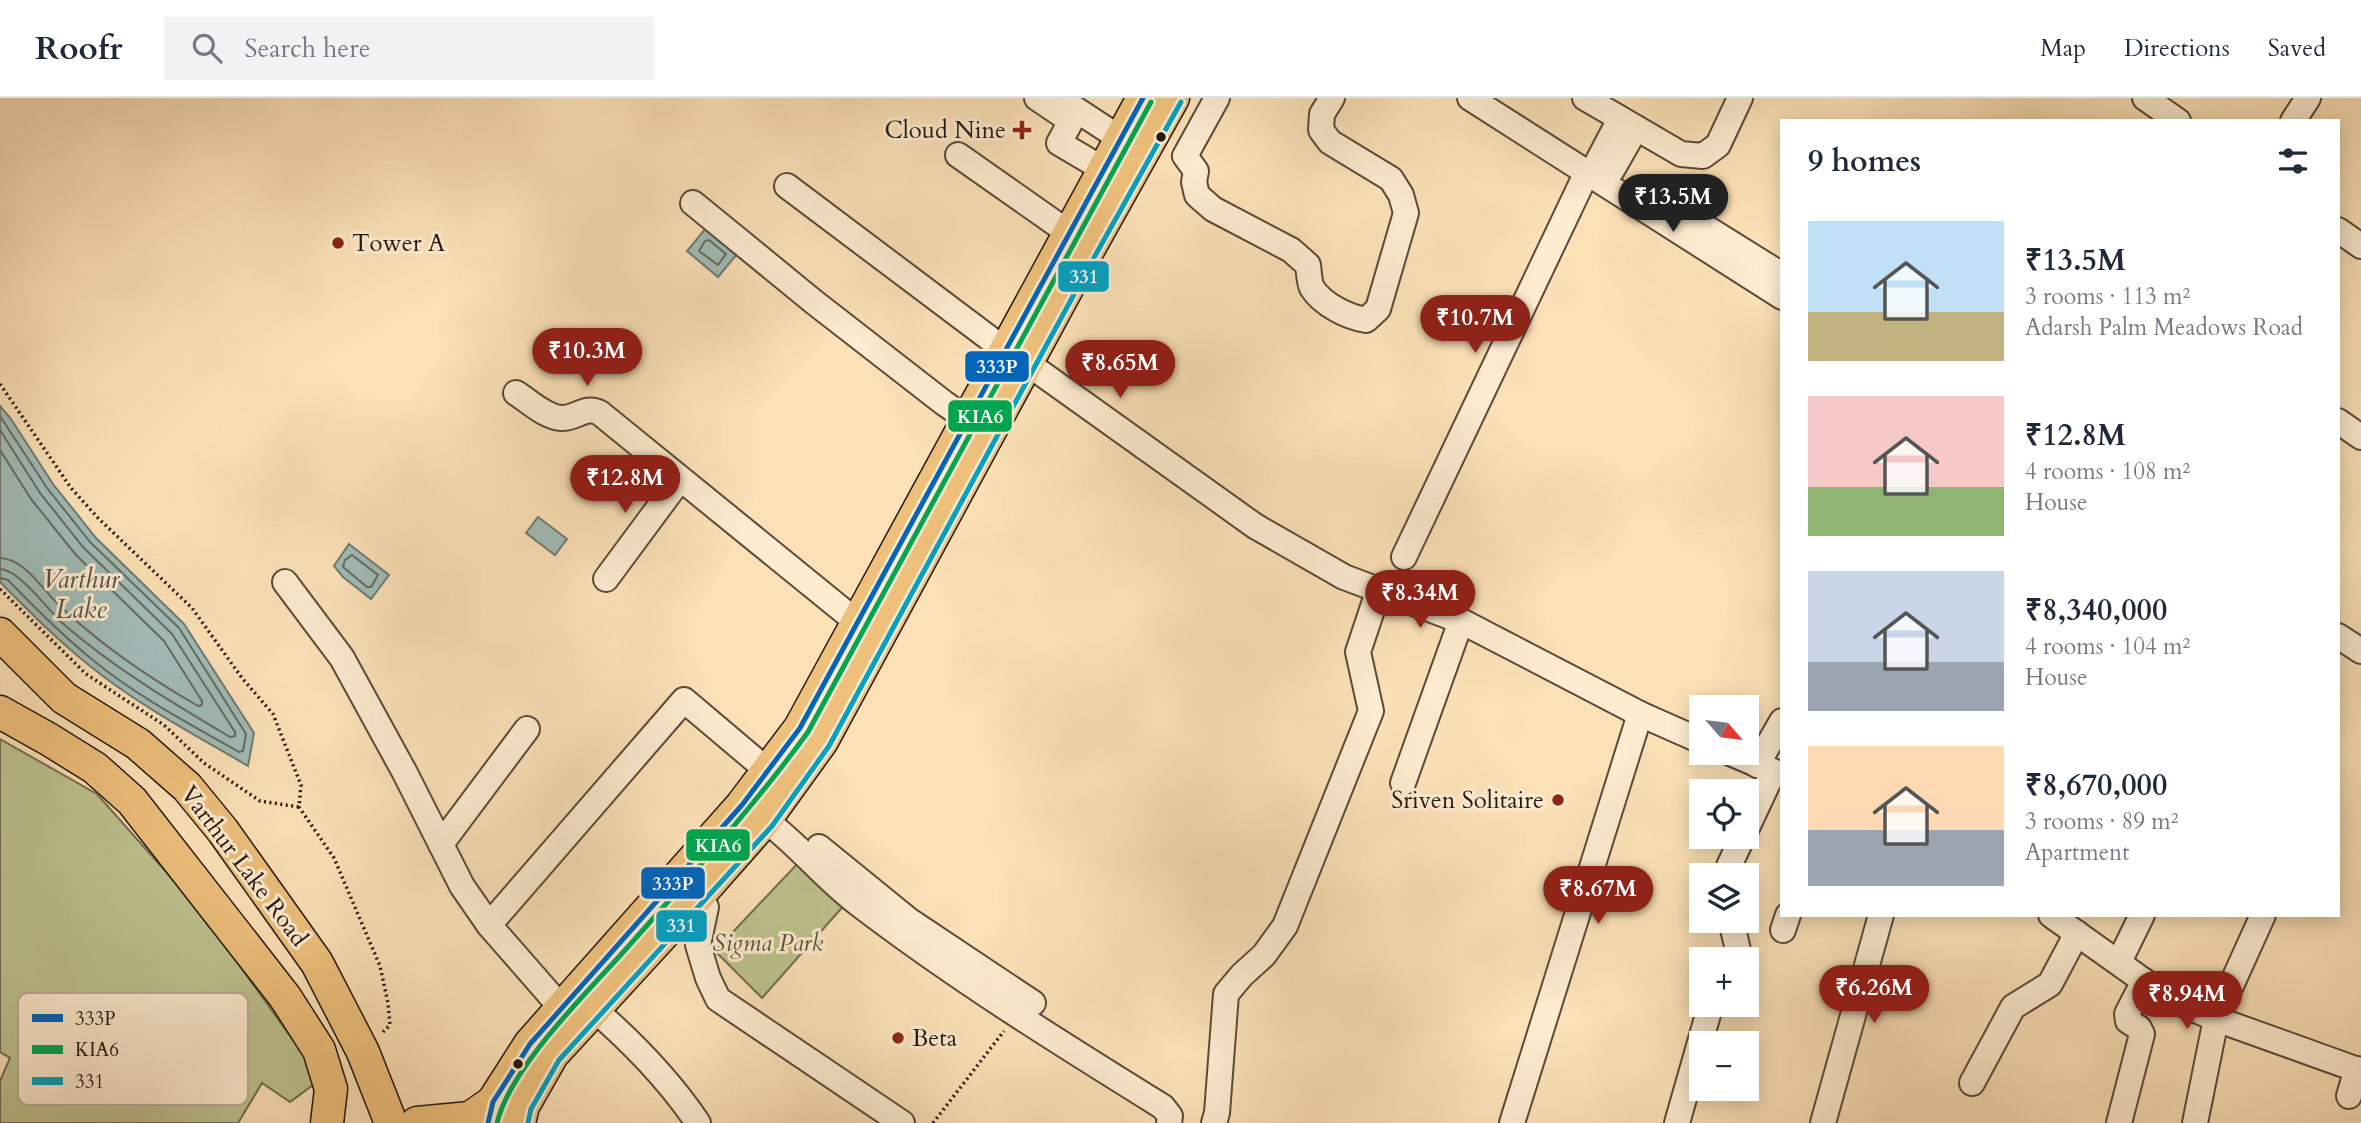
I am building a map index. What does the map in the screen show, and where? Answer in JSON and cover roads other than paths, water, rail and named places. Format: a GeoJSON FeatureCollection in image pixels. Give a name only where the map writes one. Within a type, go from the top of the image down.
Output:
{"type":"FeatureCollection","features":[{"type":"Feature","properties":{"kind":"main road"},"geometry":{"type":"LineString","coordinates":[[401,1121],[470,1118],[490,1113],[530,1044],[682,874],[768,771],[800,728],[967,419],[1016,356],[1069,233],[1138,110],[1173,98]]}},
{"type":"Feature","properties":{"kind":"main road"},"geometry":{"type":"LineString","coordinates":[[519,1123],[523,1106],[552,1055],[769,814],[822,741],[1138,110]]}},
{"type":"Feature","properties":{"kind":"main road","name":"Varthur Lake Road"},"geometry":{"type":"LineString","coordinates":[[0,634],[64,698],[138,744],[187,787],[223,831],[317,963],[401,1121]]}},
{"type":"Feature","properties":{"kind":"main road","name":"Varthur Lake Road"},"geometry":{"type":"LineString","coordinates":[[0,712],[95,768],[132,801],[285,997],[319,1050],[331,1088],[327,1123]]}},
{"type":"Feature","properties":{"kind":"main road"},"geometry":{"type":"LineString","coordinates":[[319,1050],[358,1043]]}},
{"type":"Feature","properties":{"kind":"street"},"geometry":{"type":"LineString","coordinates":[[1037,98],[1071,121],[1059,143],[1103,169]]}},
{"type":"Feature","properties":{"kind":"street"},"geometry":{"type":"LineString","coordinates":[[1059,98],[1121,139]]}},
{"type":"Feature","properties":{"kind":"street"},"geometry":{"type":"LineString","coordinates":[[1173,98],[1212,108],[1185,156]]}},
{"type":"Feature","properties":{"kind":"street"},"geometry":{"type":"LineString","coordinates":[[1138,110],[1185,156],[1196,171],[1194,182],[1197,195],[1213,209],[1291,250],[1308,265],[1311,287],[1325,301],[1352,318],[1366,320],[1378,309],[1406,213],[1401,195],[1391,179],[1330,142],[1321,130],[1322,114],[1332,98]]}},
{"type":"Feature","properties":{"kind":"street"},"geometry":{"type":"LineString","coordinates":[[1469,98],[1599,168],[1780,274]]}},
{"type":"Feature","properties":{"kind":"street"},"geometry":{"type":"LineString","coordinates":[[1492,98],[1599,168],[1780,296]]}},
{"type":"Feature","properties":{"kind":"street"},"geometry":{"type":"LineString","coordinates":[[1585,98],[1681,153],[1703,156],[1718,145],[1740,98]]}},
{"type":"Feature","properties":{"kind":"street"},"geometry":{"type":"LineString","coordinates":[[2145,98],[2175,119]]}},
{"type":"Feature","properties":{"kind":"street"},"geometry":{"type":"LineString","coordinates":[[2294,119],[2308,98]]}},
{"type":"Feature","properties":{"kind":"street"},"geometry":{"type":"LineString","coordinates":[[1404,556],[1599,168],[1628,123]]}},
{"type":"Feature","properties":{"kind":"street"},"geometry":{"type":"LineString","coordinates":[[958,155],[1069,233]]}},
{"type":"Feature","properties":{"kind":"street"},"geometry":{"type":"LineString","coordinates":[[787,186],[1016,356],[1255,526],[1344,577],[1461,621],[1640,714],[1689,736]]}},
{"type":"Feature","properties":{"kind":"street"},"geometry":{"type":"LineString","coordinates":[[693,203],[824,310],[967,419]]}},
{"type":"Feature","properties":{"kind":"street"},"geometry":{"type":"LineString","coordinates":[[2340,231],[2361,246]]}},
{"type":"Feature","properties":{"kind":"street"},"geometry":{"type":"LineString","coordinates":[[516,393],[558,418],[594,410],[857,622]]}},
{"type":"Feature","properties":{"kind":"street"},"geometry":{"type":"LineString","coordinates":[[2340,423],[2361,437]]}},
{"type":"Feature","properties":{"kind":"street"},"geometry":{"type":"LineString","coordinates":[[606,579],[680,478]]}},
{"type":"Feature","properties":{"kind":"street"},"geometry":{"type":"LineString","coordinates":[[285,582],[342,658],[462,886],[489,925],[551,996],[563,1005]]}},
{"type":"Feature","properties":{"kind":"street"},"geometry":{"type":"LineString","coordinates":[[1215,1118],[1226,994],[1241,975],[1264,955],[1285,926],[1371,711],[1358,652],[1379,589]]}},
{"type":"Feature","properties":{"kind":"street"},"geometry":{"type":"LineString","coordinates":[[1403,783],[1461,621]]}},
{"type":"Feature","properties":{"kind":"street"},"geometry":{"type":"LineString","coordinates":[[2340,637],[2361,651]]}},
{"type":"Feature","properties":{"kind":"street"},"geometry":{"type":"LineString","coordinates":[[489,925],[684,700],[768,771]]}},
{"type":"Feature","properties":{"kind":"street"},"geometry":{"type":"LineString","coordinates":[[1512,1123],[1640,714]]}},
{"type":"Feature","properties":{"kind":"street"},"geometry":{"type":"LineString","coordinates":[[441,844],[527,729]]}},
{"type":"Feature","properties":{"kind":"street"},"geometry":{"type":"LineString","coordinates":[[1759,798],[1770,771],[1780,729]]}},
{"type":"Feature","properties":{"kind":"street"},"geometry":{"type":"LineString","coordinates":[[769,814],[1025,1010],[1163,1107],[1170,1116],[1169,1123]]}},
{"type":"Feature","properties":{"kind":"street"},"geometry":{"type":"LineString","coordinates":[[706,907],[698,945],[718,999],[901,1123]]}},
{"type":"Feature","properties":{"kind":"street"},"geometry":{"type":"LineString","coordinates":[[1823,1123],[1880,917]]}},
{"type":"Feature","properties":{"kind":"street"},"geometry":{"type":"LineString","coordinates":[[2054,917],[2165,996],[2216,1019],[2359,1070],[2349,1096]]}},
{"type":"Feature","properties":{"kind":"street"},"geometry":{"type":"LineString","coordinates":[[2119,962],[2141,917]]}},
{"type":"Feature","properties":{"kind":"street"},"geometry":{"type":"LineString","coordinates":[[2195,1123],[2216,1019],[2262,917]]}},
{"type":"Feature","properties":{"kind":"street"},"geometry":{"type":"LineString","coordinates":[[1972,1083],[2013,1007],[2050,984],[2077,933]]}},
{"type":"Feature","properties":{"kind":"street"},"geometry":{"type":"LineString","coordinates":[[2119,1123],[2142,1034],[2139,1028],[2128,1021],[2127,1014],[2144,981]]}},
{"type":"Feature","properties":{"kind":"street"},"geometry":{"type":"LineString","coordinates":[[595,1010],[648,1058],[698,1123]]}},
{"type":"Feature","properties":{"kind":"street"},"geometry":{"type":"LineString","coordinates":[[1677,1123],[1707,1017]]}},
{"type":"Feature","properties":{"kind":"water"},"geometry":{"type":"Polygon","coordinates":[[[706,228],[737,254],[718,277],[687,251],[706,228]]]}},
{"type":"Feature","properties":{"kind":"water","name":"Varthur Lake"},"geometry":{"type":"Polygon","coordinates":[[[0,406],[53,484],[96,538],[184,624],[254,733],[248,766],[167,719],[108,680],[55,636],[0,582],[0,406]]]}},
{"type":"Feature","properties":{"kind":"water"},"geometry":{"type":"Polygon","coordinates":[[[538,517],[567,539],[555,555],[526,533],[538,517]]]}},
{"type":"Feature","properties":{"kind":"water"},"geometry":{"type":"Polygon","coordinates":[[[349,544],[389,575],[371,599],[343,577],[334,566],[349,544]]]}},
{"type":"Feature","properties":{"kind":"place","name":"Cloud Nine"},"geometry":{"type":"Point","coordinates":[1022,130]}},
{"type":"Feature","properties":{"kind":"place","name":"Tower A"},"geometry":{"type":"Point","coordinates":[338,243]}},
{"type":"Feature","properties":{"kind":"place","name":"Sriven Solitaire"},"geometry":{"type":"Point","coordinates":[1558,800]}},
{"type":"Feature","properties":{"kind":"place","name":"Beta"},"geometry":{"type":"Point","coordinates":[898,1038]}},
{"type":"Feature","properties":{"kind":"park label","name":"Sigma Park"},"geometry":{"type":"Point","coordinates":[768,943]}}]}
